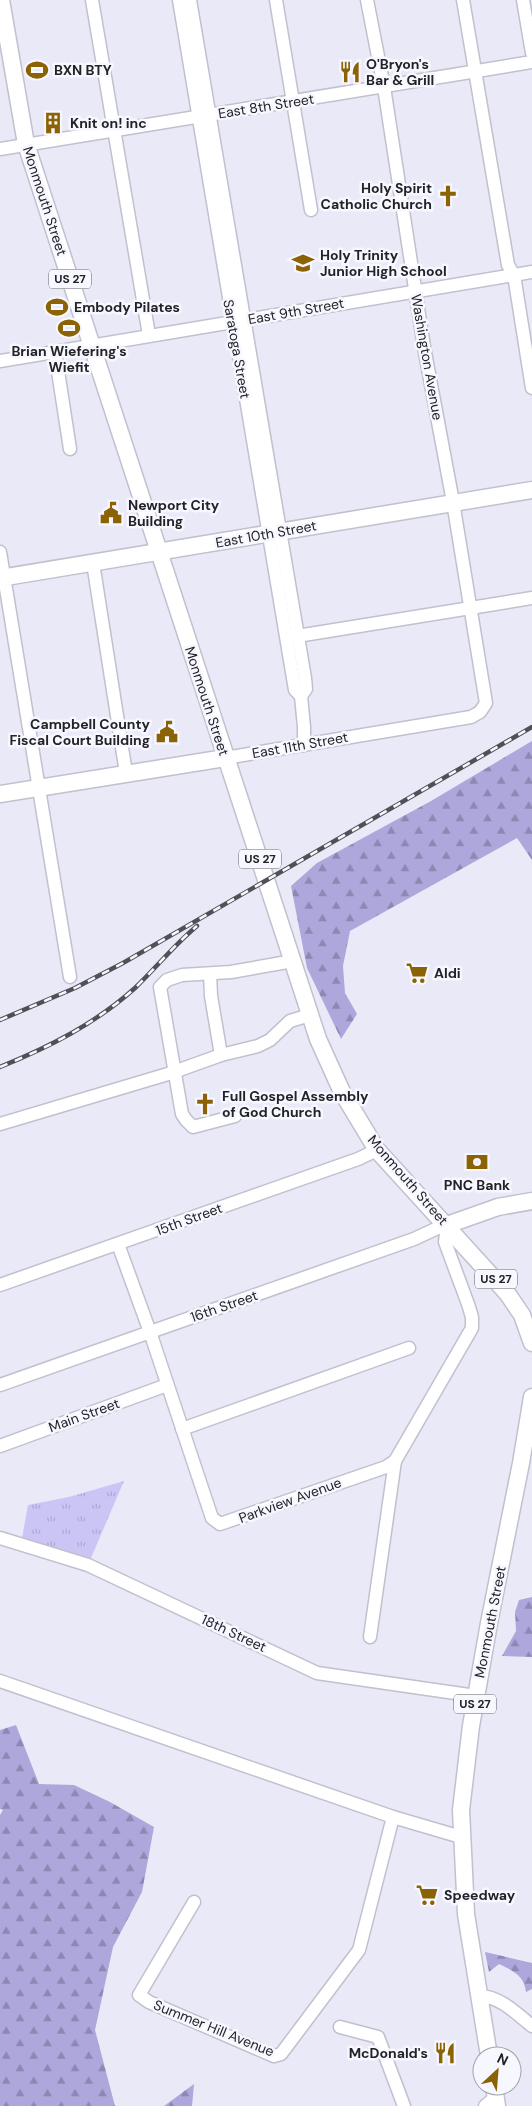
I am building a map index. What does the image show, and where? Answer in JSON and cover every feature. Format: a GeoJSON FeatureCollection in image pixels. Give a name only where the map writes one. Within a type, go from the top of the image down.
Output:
{"type":"FeatureCollection","features":[{"type":"Feature","properties":{"kind":"main road","name":"Monmouth Street"},"geometry":{"type":"LineString","coordinates":[[1,0],[26,144],[318,1039],[342,1092],[377,1150],[509,1295],[522,1315],[532,1343]]}},
{"type":"Feature","properties":{"kind":"main road","name":"East 10th Street"},"geometry":{"type":"LineString","coordinates":[[2,577],[532,490]]}},
{"type":"Feature","properties":{"kind":"main road","name":"East 11th Street"},"geometry":{"type":"LineString","coordinates":[[0,794],[225,758]]}},
{"type":"Feature","properties":{"kind":"main road"},"geometry":{"type":"LineString","coordinates":[[447,1225],[498,1207],[532,1201]]}},
{"type":"Feature","properties":{"kind":"main road","name":"Monmouth Street"},"geometry":{"type":"LineString","coordinates":[[487,2046],[466,1914],[461,1810],[476,1696],[499,1573],[495,1561],[508,1489],[519,1476],[532,1397]]}},
{"type":"Feature","properties":{"kind":"street"},"geometry":{"type":"LineString","coordinates":[[92,0],[149,335]]}},
{"type":"Feature","properties":{"kind":"street","name":"Saratoga Street"},"geometry":{"type":"LineString","coordinates":[[179,0],[204,116]]}},
{"type":"Feature","properties":{"kind":"street","name":"Saratoga Street"},"geometry":{"type":"LineString","coordinates":[[190,0],[204,116],[292,637],[295,690],[301,696],[304,744]]}},
{"type":"Feature","properties":{"kind":"street"},"geometry":{"type":"LineString","coordinates":[[276,0],[311,210]]}},
{"type":"Feature","properties":{"kind":"street","name":"Washington Avenue"},"geometry":{"type":"LineString","coordinates":[[367,0],[384,87],[415,291],[453,502],[486,702],[480,712]]}},
{"type":"Feature","properties":{"kind":"street"},"geometry":{"type":"LineString","coordinates":[[463,0],[508,265],[514,275],[532,388]]}},
{"type":"Feature","properties":{"kind":"street"},"geometry":{"type":"LineString","coordinates":[[523,0],[532,53]]}},
{"type":"Feature","properties":{"kind":"street","name":"East 8th Street"},"geometry":{"type":"LineString","coordinates":[[0,148],[532,62]]}},
{"type":"Feature","properties":{"kind":"street","name":"East 9th Street"},"geometry":{"type":"LineString","coordinates":[[0,361],[532,272]]}},
{"type":"Feature","properties":{"kind":"street"},"geometry":{"type":"LineString","coordinates":[[55,352],[70,449]]}},
{"type":"Feature","properties":{"kind":"street"},"geometry":{"type":"LineString","coordinates":[[0,552],[2,577],[40,787],[70,977]]}},
{"type":"Feature","properties":{"kind":"street"},"geometry":{"type":"LineString","coordinates":[[93,563],[126,773]]}},
{"type":"Feature","properties":{"kind":"street"},"geometry":{"type":"LineString","coordinates":[[292,637],[532,598]]}},
{"type":"Feature","properties":{"kind":"street","name":"East 11th Street"},"geometry":{"type":"LineString","coordinates":[[225,758],[471,717],[480,712]]}},
{"type":"Feature","properties":{"kind":"street"},"geometry":{"type":"LineString","coordinates":[[235,1116],[193,1127],[182,1114],[160,990],[162,983],[182,975],[231,972],[293,961]]}},
{"type":"Feature","properties":{"kind":"street"},"geometry":{"type":"LineString","coordinates":[[210,974],[211,996],[221,1055]]}},
{"type":"Feature","properties":{"kind":"street"},"geometry":{"type":"LineString","coordinates":[[0,1124],[221,1055],[258,1046],[270,1040],[290,1021],[310,1015]]}},
{"type":"Feature","properties":{"kind":"street","name":"15th Street"},"geometry":{"type":"LineString","coordinates":[[0,1285],[358,1159],[377,1150]]}},
{"type":"Feature","properties":{"kind":"street"},"geometry":{"type":"LineString","coordinates":[[370,1636],[395,1461],[472,1328],[472,1317],[468,1304],[445,1242],[447,1225]]}},
{"type":"Feature","properties":{"kind":"street","name":"16th Street"},"geometry":{"type":"LineString","coordinates":[[0,1385],[414,1239],[447,1225]]}},
{"type":"Feature","properties":{"kind":"street","name":"Parkview Avenue"},"geometry":{"type":"LineString","coordinates":[[118,1244],[150,1332],[212,1518],[220,1524],[386,1467],[395,1461]]}},
{"type":"Feature","properties":{"kind":"street"},"geometry":{"type":"LineString","coordinates":[[182,1429],[409,1348]]}},
{"type":"Feature","properties":{"kind":"street","name":"Main Street"},"geometry":{"type":"LineString","coordinates":[[0,1446],[167,1385]]}},
{"type":"Feature","properties":{"kind":"street","name":"18th Street"},"geometry":{"type":"LineString","coordinates":[[0,1538],[88,1565],[317,1672],[476,1696]]}},
{"type":"Feature","properties":{"kind":"street"},"geometry":{"type":"LineString","coordinates":[[0,1681],[393,1816],[461,1837]]}},
{"type":"Feature","properties":{"kind":"street","name":"Summer Hill Avenue"},"geometry":{"type":"LineString","coordinates":[[194,1902],[139,1995],[149,2002],[274,2056],[281,2054],[359,1950],[393,1816]]}},
{"type":"Feature","properties":{"kind":"street"},"geometry":{"type":"LineString","coordinates":[[479,1996],[488,1996],[498,2001],[532,2026]]}},
{"type":"Feature","properties":{"kind":"street"},"geometry":{"type":"LineString","coordinates":[[340,2027],[378,2037],[404,2106]]}},
{"type":"Feature","properties":{"kind":"green space"},"geometry":{"type":"Polygon","coordinates":[[[532,741],[532,860],[517,838],[350,931],[343,966],[345,993],[357,1014],[341,1039],[307,968],[291,886],[317,863],[431,801],[532,741]]]}},
{"type":"Feature","properties":{"kind":"green space"},"geometry":{"type":"Polygon","coordinates":[[[124,1481],[88,1565],[21,1544],[28,1505],[69,1497],[124,1481]]]}},
{"type":"Feature","properties":{"kind":"green space"},"geometry":{"type":"Polygon","coordinates":[[[532,1597],[532,1657],[502,1656],[516,1631],[515,1612],[519,1600],[532,1597]]]}},
{"type":"Feature","properties":{"kind":"green space"},"geometry":{"type":"Polygon","coordinates":[[[16,1725],[39,1784],[74,1785],[110,1802],[154,1827],[142,1892],[113,1947],[95,2030],[115,2106],[0,2106],[0,1815],[3,1810],[0,1809],[0,1730],[16,1725]]]}},
{"type":"Feature","properties":{"kind":"green space"},"geometry":{"type":"Polygon","coordinates":[[[485,1952],[532,1963],[532,1989],[526,1992],[523,1981],[513,1971],[499,1964],[489,1972],[485,1952]]]}},
{"type":"Feature","properties":{"kind":"green space"},"geometry":{"type":"Polygon","coordinates":[[[194,2084],[192,2106],[164,2106],[194,2084]]]}},
{"type":"Feature","properties":{"kind":"railway"},"geometry":{"type":"LineString","coordinates":[[0,1020],[75,988],[123,963],[532,727]]}},
{"type":"Feature","properties":{"kind":"railway"},"geometry":{"type":"LineString","coordinates":[[0,1067],[54,1043],[104,1013],[135,988],[197,926]]}},
{"type":"Feature","properties":{"kind":"place","name":"BXN BTY"},"geometry":{"type":"Point","coordinates":[37,70]}},
{"type":"Feature","properties":{"kind":"place","name":"O'Bryon's Bar & Grill"},"geometry":{"type":"Point","coordinates":[350,72]}},
{"type":"Feature","properties":{"kind":"place","name":"Knit on! inc"},"geometry":{"type":"Point","coordinates":[53,123]}},
{"type":"Feature","properties":{"kind":"place","name":"Holy Spirit Catholic Church"},"geometry":{"type":"Point","coordinates":[448,196]}},
{"type":"Feature","properties":{"kind":"place","name":"Holy Trinity Junior High School"},"geometry":{"type":"Point","coordinates":[303,263]}},
{"type":"Feature","properties":{"kind":"place","name":"Embody Pilates"},"geometry":{"type":"Point","coordinates":[57,307]}},
{"type":"Feature","properties":{"kind":"place","name":"Brian Wiefering's Wiefit"},"geometry":{"type":"Point","coordinates":[69,328]}},
{"type":"Feature","properties":{"kind":"place","name":"Newport City Building"},"geometry":{"type":"Point","coordinates":[111,513]}},
{"type":"Feature","properties":{"kind":"place","name":"Campbell County Fiscal Court Building"},"geometry":{"type":"Point","coordinates":[167,732]}},
{"type":"Feature","properties":{"kind":"place","name":"Aldi"},"geometry":{"type":"Point","coordinates":[417,973]}},
{"type":"Feature","properties":{"kind":"place","name":"Full Gospel Assembly of God Church"},"geometry":{"type":"Point","coordinates":[205,1104]}},
{"type":"Feature","properties":{"kind":"place","name":"PNC Bank"},"geometry":{"type":"Point","coordinates":[477,1162]}},
{"type":"Feature","properties":{"kind":"place","name":"Speedway"},"geometry":{"type":"Point","coordinates":[427,1895]}},
{"type":"Feature","properties":{"kind":"place","name":"McDonald's"},"geometry":{"type":"Point","coordinates":[445,2053]}}]}
